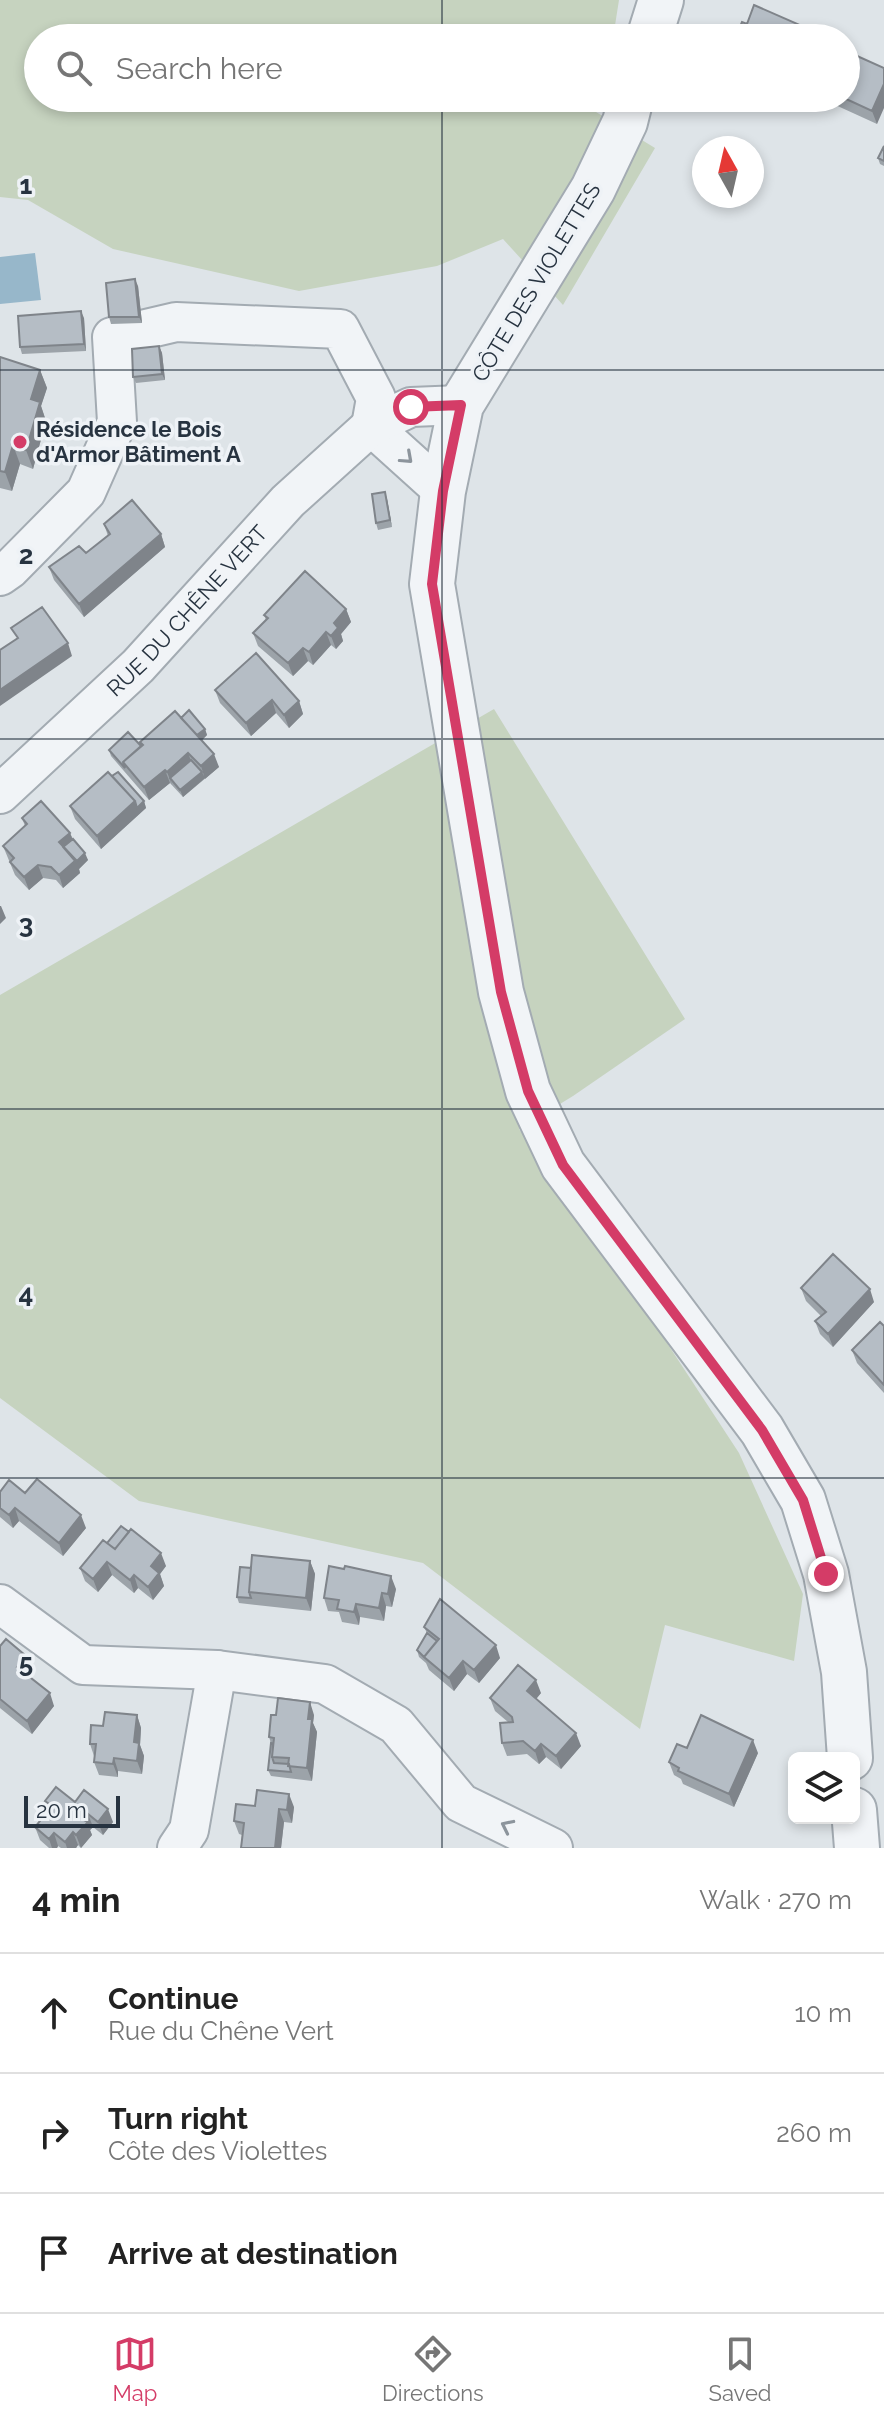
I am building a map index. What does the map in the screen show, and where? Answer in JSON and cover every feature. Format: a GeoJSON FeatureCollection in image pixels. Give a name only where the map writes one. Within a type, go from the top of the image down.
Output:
{"type":"FeatureCollection","features":[{"type":"Feature","properties":{"kind":"street"},"geometry":{"type":"LineString","coordinates":[[653,24],[661,0]]}},
{"type":"Feature","properties":{"kind":"street","name":"CÔTE DES VIOLETTES"},"geometry":{"type":"LineString","coordinates":[[628,112],[593,189],[461,405],[443,491],[432,584],[501,992],[528,1091],[563,1165],[762,1430],[803,1500],[826,1574],[844,1672],[850,1752]]}},
{"type":"Feature","properties":{"kind":"street"},"geometry":{"type":"LineString","coordinates":[[0,576],[86,492],[117,422],[112,337],[176,322],[340,329],[376,398],[371,426],[443,491]]}},
{"type":"Feature","properties":{"kind":"street","name":"RUE DU CHÊNE VERT"},"geometry":{"type":"LineString","coordinates":[[0,794],[138,666],[288,501],[371,426],[411,407],[461,405]]}},
{"type":"Feature","properties":{"kind":"street"},"geometry":{"type":"LineString","coordinates":[[0,1604],[83,1665],[217,1670],[325,1684],[396,1725],[461,1803],[553,1848]]}},
{"type":"Feature","properties":{"kind":"street"},"geometry":{"type":"LineString","coordinates":[[177,1848],[189,1830],[217,1670]]}},
{"type":"Feature","properties":{"kind":"street"},"geometry":{"type":"LineString","coordinates":[[855,1824],[857,1848]]}},
{"type":"Feature","properties":{"kind":"green space"},"geometry":{"type":"Polygon","coordinates":[[[0,0],[619,0],[615,24],[24,24],[24,112],[596,112],[655,148],[563,305],[503,239],[437,266],[299,291],[113,249],[28,200],[0,197],[0,0]]]}},
{"type":"Feature","properties":{"kind":"green space"},"geometry":{"type":"Polygon","coordinates":[[[494,709],[685,1019],[519,1129],[629,1285],[739,1453],[803,1594],[794,1661],[665,1625],[640,1729],[423,1563],[139,1501],[0,1398],[0,995],[494,709]]]}},
{"type":"Feature","properties":{"kind":"water"},"geometry":{"type":"Polygon","coordinates":[[[35,253],[41,300],[0,304],[0,257],[35,253]]]}},
{"type":"Feature","properties":{"kind":"building"},"geometry":{"type":"Polygon","coordinates":[[[754,5],[797,24],[747,24],[754,5]]]}},
{"type":"Feature","properties":{"kind":"building"},"geometry":{"type":"Polygon","coordinates":[[[860,57],[884,68],[884,84],[872,111],[860,105],[860,57]]]}},
{"type":"Feature","properties":{"kind":"building"},"geometry":{"type":"Polygon","coordinates":[[[884,146],[884,161],[878,158],[884,146]]]}},
{"type":"Feature","properties":{"kind":"building"},"geometry":{"type":"Polygon","coordinates":[[[135,279],[139,317],[109,317],[106,283],[135,279]]]}},
{"type":"Feature","properties":{"kind":"building"},"geometry":{"type":"Polygon","coordinates":[[[81,311],[84,344],[20,347],[18,316],[81,311]]]}},
{"type":"Feature","properties":{"kind":"building"},"geometry":{"type":"Polygon","coordinates":[[[159,346],[162,374],[133,377],[132,349],[159,346]]]}},
{"type":"Feature","properties":{"kind":"building","name":"Résidence le Bois d'Armor Bâtiment A"},"geometry":{"type":"Polygon","coordinates":[[[0,357],[40,370],[31,399],[40,402],[26,450],[13,445],[5,472],[0,471],[0,357]]]}},
{"type":"Feature","properties":{"kind":"building"},"geometry":{"type":"Polygon","coordinates":[[[385,492],[390,520],[376,523],[372,494],[385,492]]]}},
{"type":"Feature","properties":{"kind":"building"},"geometry":{"type":"Polygon","coordinates":[[[132,500],[161,534],[79,604],[49,567],[79,546],[86,553],[110,534],[104,524],[132,500]]]}},
{"type":"Feature","properties":{"kind":"building"},"geometry":{"type":"Polygon","coordinates":[[[305,571],[346,609],[334,623],[338,628],[331,636],[326,632],[309,652],[303,648],[288,663],[253,633],[268,618],[264,615],[305,571]]]}},
{"type":"Feature","properties":{"kind":"building"},"geometry":{"type":"Polygon","coordinates":[[[42,607],[68,643],[0,690],[0,650],[18,638],[11,628],[42,607]]]}},
{"type":"Feature","properties":{"kind":"building"},"geometry":{"type":"Polygon","coordinates":[[[256,653],[299,701],[284,715],[272,700],[246,723],[215,690],[256,653]]]}},
{"type":"Feature","properties":{"kind":"building"},"geometry":{"type":"Polygon","coordinates":[[[189,710],[205,729],[197,735],[181,718],[189,710]]]}},
{"type":"Feature","properties":{"kind":"building"},"geometry":{"type":"Polygon","coordinates":[[[175,711],[214,754],[201,766],[188,753],[144,787],[123,762],[175,711]]]}},
{"type":"Feature","properties":{"kind":"building"},"geometry":{"type":"Polygon","coordinates":[[[128,732],[141,746],[123,762],[125,768],[109,750],[128,732]]]}},
{"type":"Feature","properties":{"kind":"building"},"geometry":{"type":"Polygon","coordinates":[[[191,760],[202,772],[180,790],[170,778],[191,760]]]}},
{"type":"Feature","properties":{"kind":"building"},"geometry":{"type":"Polygon","coordinates":[[[108,772],[135,801],[97,836],[70,806],[108,772]]]}},
{"type":"Feature","properties":{"kind":"building"},"geometry":{"type":"Polygon","coordinates":[[[118,772],[144,801],[137,808],[135,801],[112,776],[118,772]]]}},
{"type":"Feature","properties":{"kind":"building"},"geometry":{"type":"Polygon","coordinates":[[[41,801],[70,833],[59,842],[76,860],[59,875],[51,867],[38,865],[24,877],[10,862],[14,858],[3,846],[27,824],[22,818],[41,801]]]}},
{"type":"Feature","properties":{"kind":"building"},"geometry":{"type":"Polygon","coordinates":[[[73,839],[85,853],[76,862],[63,847],[73,839]]]}},
{"type":"Feature","properties":{"kind":"building"},"geometry":{"type":"Polygon","coordinates":[[[833,1254],[870,1289],[828,1334],[815,1321],[826,1312],[801,1288],[833,1254]]]}},
{"type":"Feature","properties":{"kind":"building"},"geometry":{"type":"Polygon","coordinates":[[[880,1322],[884,1326],[884,1385],[852,1350],[880,1322]]]}},
{"type":"Feature","properties":{"kind":"building"},"geometry":{"type":"Polygon","coordinates":[[[37,1479],[81,1515],[59,1543],[15,1508],[9,1515],[0,1508],[0,1492],[9,1480],[25,1493],[37,1479]]]}},
{"type":"Feature","properties":{"kind":"building"},"geometry":{"type":"Polygon","coordinates":[[[121,1526],[129,1532],[115,1549],[107,1543],[121,1526]]]}},
{"type":"Feature","properties":{"kind":"building"},"geometry":{"type":"Polygon","coordinates":[[[131,1529],[161,1553],[151,1566],[159,1573],[148,1587],[134,1575],[130,1580],[107,1562],[93,1579],[80,1568],[103,1540],[115,1549],[131,1529]]]}},
{"type":"Feature","properties":{"kind":"building"},"geometry":{"type":"Polygon","coordinates":[[[252,1555],[310,1561],[306,1598],[249,1592],[252,1555]]]}},
{"type":"Feature","properties":{"kind":"building"},"geometry":{"type":"Polygon","coordinates":[[[329,1566],[344,1569],[345,1566],[391,1576],[388,1594],[382,1593],[379,1608],[356,1604],[354,1612],[337,1609],[339,1600],[324,1598],[329,1566]]]}},
{"type":"Feature","properties":{"kind":"building"},"geometry":{"type":"Polygon","coordinates":[[[240,1567],[251,1568],[251,1598],[237,1597],[240,1567]]]}},
{"type":"Feature","properties":{"kind":"building"},"geometry":{"type":"Polygon","coordinates":[[[440,1599],[496,1645],[474,1670],[463,1661],[449,1678],[424,1657],[439,1639],[424,1627],[440,1599]]]}},
{"type":"Feature","properties":{"kind":"building"},"geometry":{"type":"Polygon","coordinates":[[[427,1633],[437,1641],[424,1657],[417,1650],[427,1633]]]}},
{"type":"Feature","properties":{"kind":"building"},"geometry":{"type":"Polygon","coordinates":[[[6,1639],[26,1656],[17,1667],[50,1693],[27,1721],[0,1699],[0,1646],[6,1639]]]}},
{"type":"Feature","properties":{"kind":"building"},"geometry":{"type":"Polygon","coordinates":[[[518,1665],[536,1680],[527,1691],[576,1733],[556,1756],[541,1744],[535,1751],[523,1741],[502,1743],[500,1723],[513,1722],[512,1717],[490,1698],[518,1665]]]}},
{"type":"Feature","properties":{"kind":"building"},"geometry":{"type":"Polygon","coordinates":[[[278,1698],[310,1702],[308,1719],[312,1719],[307,1768],[288,1766],[289,1758],[272,1757],[274,1738],[269,1737],[271,1715],[276,1715],[278,1698]]]}},
{"type":"Feature","properties":{"kind":"building"},"geometry":{"type":"Polygon","coordinates":[[[105,1712],[137,1715],[134,1742],[139,1743],[137,1761],[114,1758],[113,1764],[94,1762],[96,1744],[90,1744],[91,1725],[103,1726],[105,1712]]]}},
{"type":"Feature","properties":{"kind":"building"},"geometry":{"type":"Polygon","coordinates":[[[701,1715],[753,1740],[729,1794],[678,1771],[679,1768],[669,1762],[677,1744],[687,1748],[701,1715]]]}},
{"type":"Feature","properties":{"kind":"building"},"geometry":{"type":"Polygon","coordinates":[[[271,1743],[274,1763],[289,1764],[291,1772],[268,1770],[271,1743]]]}},
{"type":"Feature","properties":{"kind":"building"},"geometry":{"type":"Polygon","coordinates":[[[56,1787],[75,1802],[84,1790],[108,1809],[98,1822],[88,1814],[84,1820],[88,1822],[65,1842],[54,1833],[49,1839],[35,1827],[52,1806],[45,1801],[56,1787]]]}},
{"type":"Feature","properties":{"kind":"building"},"geometry":{"type":"Polygon","coordinates":[[[257,1790],[289,1794],[287,1810],[279,1809],[275,1848],[241,1848],[244,1823],[234,1821],[236,1804],[255,1806],[257,1790]]]}},
{"type":"Feature","properties":{"kind":"place","name":"Résidence le Bois d'Armor Bâtiment A"},"geometry":{"type":"Point","coordinates":[20,442]}},
{"type":"Feature","properties":{"kind":"route"},"geometry":{"type":"LineString","coordinates":[[411,407],[461,405],[443,491],[432,584],[501,992],[528,1091],[563,1165],[762,1430],[803,1500],[826,1574]]}}]}
